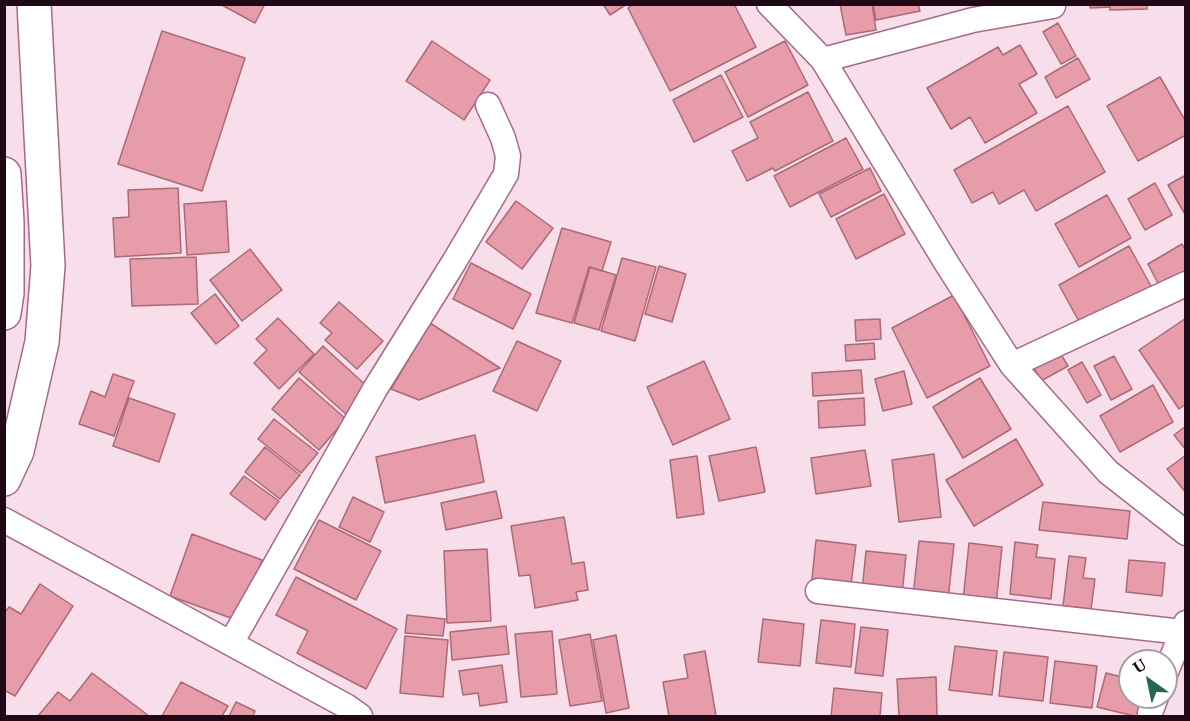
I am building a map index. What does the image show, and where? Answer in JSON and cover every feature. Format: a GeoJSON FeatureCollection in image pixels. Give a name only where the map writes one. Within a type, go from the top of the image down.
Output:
{"type":"FeatureCollection","features":[{"type":"Feature","properties":{"kind":"main road"},"geometry":{"type":"LineString","coordinates":[[4,479],[17,451],[42,342],[48,266],[34,4]]}},
{"type":"Feature","properties":{"kind":"main road"},"geometry":{"type":"LineString","coordinates":[[4,174],[7,293],[4,313]]}},
{"type":"Feature","properties":{"kind":"street"},"geometry":{"type":"LineString","coordinates":[[769,4],[823,60],[947,264],[1012,365],[1108,472],[1185,533]]}},
{"type":"Feature","properties":{"kind":"street"},"geometry":{"type":"LineString","coordinates":[[823,60],[973,20],[1053,6]]}},
{"type":"Feature","properties":{"kind":"street"},"geometry":{"type":"LineString","coordinates":[[231,643],[375,389],[506,174],[508,156],[503,138],[488,105]]}},
{"type":"Feature","properties":{"kind":"street"},"geometry":{"type":"LineString","coordinates":[[1012,365],[1185,284]]}},
{"type":"Feature","properties":{"kind":"street"},"geometry":{"type":"LineString","coordinates":[[4,520],[346,706],[360,717]]}},
{"type":"Feature","properties":{"kind":"street"},"geometry":{"type":"LineString","coordinates":[[818,591],[1184,628],[1175,649]]}},
{"type":"Feature","properties":{"kind":"building"},"geometry":{"type":"Polygon","coordinates":[[[220,4],[265,4],[255,23],[220,4]]]}},
{"type":"Feature","properties":{"kind":"building"},"geometry":{"type":"Polygon","coordinates":[[[603,4],[627,4],[610,15],[603,4]]]}},
{"type":"Feature","properties":{"kind":"building"},"geometry":{"type":"Polygon","coordinates":[[[634,4],[734,4],[756,47],[670,91],[628,8],[634,4]]]}},
{"type":"Feature","properties":{"kind":"building"},"geometry":{"type":"Polygon","coordinates":[[[840,4],[872,4],[876,30],[846,35],[840,4]]]}},
{"type":"Feature","properties":{"kind":"building"},"geometry":{"type":"Polygon","coordinates":[[[873,4],[918,4],[920,11],[876,20],[873,4]]]}},
{"type":"Feature","properties":{"kind":"building"},"geometry":{"type":"Polygon","coordinates":[[[1090,4],[1109,4],[1110,7],[1090,8],[1090,4]]]}},
{"type":"Feature","properties":{"kind":"building"},"geometry":{"type":"Polygon","coordinates":[[[1110,4],[1147,4],[1147,9],[1110,10],[1110,4]]]}},
{"type":"Feature","properties":{"kind":"building"},"geometry":{"type":"Polygon","coordinates":[[[1058,23],[1076,56],[1061,64],[1043,32],[1058,23]]]}},
{"type":"Feature","properties":{"kind":"building"},"geometry":{"type":"Polygon","coordinates":[[[162,31],[245,58],[202,191],[118,164],[162,31]]]}},
{"type":"Feature","properties":{"kind":"building"},"geometry":{"type":"Polygon","coordinates":[[[432,41],[490,80],[464,120],[406,81],[432,41]]]}},
{"type":"Feature","properties":{"kind":"building"},"geometry":{"type":"Polygon","coordinates":[[[785,41],[808,85],[748,117],[725,72],[785,41]]]}},
{"type":"Feature","properties":{"kind":"building"},"geometry":{"type":"Polygon","coordinates":[[[1020,45],[1037,74],[1019,84],[1037,113],[985,143],[970,117],[951,129],[927,88],[998,47],[1003,55],[1020,45]]]}},
{"type":"Feature","properties":{"kind":"building"},"geometry":{"type":"Polygon","coordinates":[[[1078,58],[1090,79],[1056,98],[1045,77],[1078,58]]]}},
{"type":"Feature","properties":{"kind":"building"},"geometry":{"type":"Polygon","coordinates":[[[721,75],[743,117],[694,142],[673,100],[721,75]]]}},
{"type":"Feature","properties":{"kind":"building"},"geometry":{"type":"Polygon","coordinates":[[[1160,77],[1186,122],[1186,135],[1138,161],[1107,106],[1160,77]]]}},
{"type":"Feature","properties":{"kind":"building"},"geometry":{"type":"Polygon","coordinates":[[[808,92],[833,141],[775,171],[773,168],[747,181],[732,151],[758,138],[750,122],[808,92]]]}},
{"type":"Feature","properties":{"kind":"building"},"geometry":{"type":"Polygon","coordinates":[[[1068,106],[1105,172],[1036,211],[1024,190],[999,204],[993,192],[972,203],[954,170],[1068,106]]]}},
{"type":"Feature","properties":{"kind":"building"},"geometry":{"type":"Polygon","coordinates":[[[846,138],[863,169],[790,207],[774,176],[846,138]]]}},
{"type":"Feature","properties":{"kind":"building"},"geometry":{"type":"Polygon","coordinates":[[[870,168],[881,191],[831,217],[819,194],[870,168]]]}},
{"type":"Feature","properties":{"kind":"building"},"geometry":{"type":"Polygon","coordinates":[[[1186,175],[1186,216],[1168,185],[1186,175]]]}},
{"type":"Feature","properties":{"kind":"building"},"geometry":{"type":"Polygon","coordinates":[[[1155,183],[1172,215],[1145,230],[1128,199],[1155,183]]]}},
{"type":"Feature","properties":{"kind":"building"},"geometry":{"type":"Polygon","coordinates":[[[178,188],[181,253],[115,257],[113,218],[129,217],[128,190],[178,188]]]}},
{"type":"Feature","properties":{"kind":"building"},"geometry":{"type":"Polygon","coordinates":[[[884,194],[905,234],[856,259],[836,219],[884,194]]]}},
{"type":"Feature","properties":{"kind":"building"},"geometry":{"type":"Polygon","coordinates":[[[1107,195],[1131,238],[1079,267],[1055,224],[1107,195]]]}},
{"type":"Feature","properties":{"kind":"building"},"geometry":{"type":"Polygon","coordinates":[[[226,201],[229,252],[187,255],[184,204],[226,201]]]}},
{"type":"Feature","properties":{"kind":"building"},"geometry":{"type":"Polygon","coordinates":[[[516,201],[553,228],[522,269],[486,242],[516,201]]]}},
{"type":"Feature","properties":{"kind":"building"},"geometry":{"type":"Polygon","coordinates":[[[562,228],[611,242],[602,271],[589,267],[572,323],[536,313],[562,228]]]}},
{"type":"Feature","properties":{"kind":"building"},"geometry":{"type":"Polygon","coordinates":[[[1182,244],[1186,251],[1186,281],[1163,293],[1148,264],[1182,244]]]}},
{"type":"Feature","properties":{"kind":"building"},"geometry":{"type":"Polygon","coordinates":[[[1129,246],[1152,288],[1082,327],[1059,285],[1129,246]]]}},
{"type":"Feature","properties":{"kind":"building"},"geometry":{"type":"Polygon","coordinates":[[[250,249],[282,290],[242,321],[210,280],[250,249]]]}},
{"type":"Feature","properties":{"kind":"building"},"geometry":{"type":"Polygon","coordinates":[[[196,257],[198,304],[132,306],[130,259],[196,257]]]}},
{"type":"Feature","properties":{"kind":"building"},"geometry":{"type":"Polygon","coordinates":[[[622,258],[656,267],[635,341],[601,331],[622,258]]]}},
{"type":"Feature","properties":{"kind":"building"},"geometry":{"type":"Polygon","coordinates":[[[471,263],[531,294],[513,329],[453,299],[471,263]]]}},
{"type":"Feature","properties":{"kind":"building"},"geometry":{"type":"Polygon","coordinates":[[[659,266],[686,274],[672,322],[645,314],[659,266]]]}},
{"type":"Feature","properties":{"kind":"building"},"geometry":{"type":"Polygon","coordinates":[[[590,267],[616,275],[599,330],[574,323],[590,267]]]}},
{"type":"Feature","properties":{"kind":"building"},"geometry":{"type":"Polygon","coordinates":[[[215,294],[239,326],[216,344],[191,313],[215,294]]]}},
{"type":"Feature","properties":{"kind":"building"},"geometry":{"type":"Polygon","coordinates":[[[954,295],[990,366],[927,398],[892,328],[954,295]]]}},
{"type":"Feature","properties":{"kind":"building"},"geometry":{"type":"Polygon","coordinates":[[[339,302],[383,341],[357,369],[325,340],[332,333],[320,323],[339,302]]]}},
{"type":"Feature","properties":{"kind":"building"},"geometry":{"type":"Polygon","coordinates":[[[278,318],[314,354],[279,389],[254,363],[267,350],[256,339],[278,318]]]}},
{"type":"Feature","properties":{"kind":"building"},"geometry":{"type":"Polygon","coordinates":[[[1186,318],[1186,404],[1179,409],[1139,350],[1186,318]]]}},
{"type":"Feature","properties":{"kind":"building"},"geometry":{"type":"Polygon","coordinates":[[[880,319],[881,339],[856,341],[855,320],[880,319]]]}},
{"type":"Feature","properties":{"kind":"building"},"geometry":{"type":"Polygon","coordinates":[[[430,323],[500,368],[419,400],[391,389],[430,323]]]}},
{"type":"Feature","properties":{"kind":"building"},"geometry":{"type":"Polygon","coordinates":[[[517,341],[561,361],[537,411],[493,391],[517,341]]]}},
{"type":"Feature","properties":{"kind":"building"},"geometry":{"type":"Polygon","coordinates":[[[874,343],[875,359],[846,361],[845,345],[874,343]]]}},
{"type":"Feature","properties":{"kind":"building"},"geometry":{"type":"Polygon","coordinates":[[[323,346],[371,390],[348,416],[299,372],[323,346]]]}},
{"type":"Feature","properties":{"kind":"building"},"geometry":{"type":"Polygon","coordinates":[[[1059,351],[1068,366],[1041,381],[1033,365],[1059,351]]]}},
{"type":"Feature","properties":{"kind":"building"},"geometry":{"type":"Polygon","coordinates":[[[1114,356],[1132,389],[1111,400],[1094,366],[1114,356]]]}},
{"type":"Feature","properties":{"kind":"building"},"geometry":{"type":"Polygon","coordinates":[[[704,361],[730,419],[673,445],[647,387],[704,361]]]}},
{"type":"Feature","properties":{"kind":"building"},"geometry":{"type":"Polygon","coordinates":[[[1082,362],[1101,395],[1087,403],[1068,370],[1082,362]]]}},
{"type":"Feature","properties":{"kind":"building"},"geometry":{"type":"Polygon","coordinates":[[[861,370],[863,393],[813,396],[812,373],[861,370]]]}},
{"type":"Feature","properties":{"kind":"building"},"geometry":{"type":"Polygon","coordinates":[[[904,371],[912,404],[883,411],[875,379],[904,371]]]}},
{"type":"Feature","properties":{"kind":"building"},"geometry":{"type":"Polygon","coordinates":[[[113,374],[134,381],[114,436],[79,424],[91,391],[105,397],[113,374]]]}},
{"type":"Feature","properties":{"kind":"building"},"geometry":{"type":"Polygon","coordinates":[[[299,378],[346,419],[319,450],[272,409],[299,378]]]}},
{"type":"Feature","properties":{"kind":"building"},"geometry":{"type":"Polygon","coordinates":[[[980,378],[1011,429],[963,458],[933,407],[980,378]]]}},
{"type":"Feature","properties":{"kind":"building"},"geometry":{"type":"Polygon","coordinates":[[[1153,385],[1173,422],[1120,452],[1100,416],[1153,385]]]}},
{"type":"Feature","properties":{"kind":"building"},"geometry":{"type":"Polygon","coordinates":[[[129,398],[175,414],[159,462],[113,446],[129,398]]]}},
{"type":"Feature","properties":{"kind":"building"},"geometry":{"type":"Polygon","coordinates":[[[864,398],[865,425],[819,428],[818,401],[864,398]]]}},
{"type":"Feature","properties":{"kind":"building"},"geometry":{"type":"Polygon","coordinates":[[[274,419],[318,453],[301,473],[258,439],[274,419]]]}},
{"type":"Feature","properties":{"kind":"building"},"geometry":{"type":"Polygon","coordinates":[[[1186,426],[1186,450],[1174,435],[1186,426]]]}},
{"type":"Feature","properties":{"kind":"building"},"geometry":{"type":"Polygon","coordinates":[[[475,435],[484,482],[385,503],[376,457],[475,435]]]}},
{"type":"Feature","properties":{"kind":"building"},"geometry":{"type":"Polygon","coordinates":[[[1016,439],[1043,485],[974,526],[946,480],[1016,439]]]}},
{"type":"Feature","properties":{"kind":"building"},"geometry":{"type":"Polygon","coordinates":[[[265,447],[300,475],[280,499],[245,472],[265,447]]]}},
{"type":"Feature","properties":{"kind":"building"},"geometry":{"type":"Polygon","coordinates":[[[756,447],[765,492],[719,501],[709,456],[756,447]]]}},
{"type":"Feature","properties":{"kind":"building"},"geometry":{"type":"Polygon","coordinates":[[[865,450],[871,486],[816,494],[811,458],[865,450]]]}},
{"type":"Feature","properties":{"kind":"building"},"geometry":{"type":"Polygon","coordinates":[[[934,454],[941,517],[899,522],[892,460],[934,454]]]}},
{"type":"Feature","properties":{"kind":"building"},"geometry":{"type":"Polygon","coordinates":[[[1186,455],[1186,493],[1167,469],[1186,455]]]}},
{"type":"Feature","properties":{"kind":"building"},"geometry":{"type":"Polygon","coordinates":[[[697,456],[704,514],[677,518],[670,460],[697,456]]]}},
{"type":"Feature","properties":{"kind":"building"},"geometry":{"type":"Polygon","coordinates":[[[244,476],[279,501],[265,520],[230,494],[244,476]]]}},
{"type":"Feature","properties":{"kind":"building"},"geometry":{"type":"Polygon","coordinates":[[[496,491],[502,518],[446,530],[441,503],[496,491]]]}},
{"type":"Feature","properties":{"kind":"building"},"geometry":{"type":"Polygon","coordinates":[[[353,497],[384,512],[370,542],[339,527],[353,497]]]}},
{"type":"Feature","properties":{"kind":"building"},"geometry":{"type":"Polygon","coordinates":[[[1043,502],[1130,511],[1127,539],[1039,530],[1043,502]]]}},
{"type":"Feature","properties":{"kind":"building"},"geometry":{"type":"Polygon","coordinates":[[[564,517],[572,564],[584,562],[588,590],[576,592],[578,600],[535,608],[530,575],[519,576],[511,526],[564,517]]]}},
{"type":"Feature","properties":{"kind":"building"},"geometry":{"type":"Polygon","coordinates":[[[319,520],[381,551],[356,600],[294,569],[319,520]]]}},
{"type":"Feature","properties":{"kind":"building"},"geometry":{"type":"Polygon","coordinates":[[[192,534],[262,560],[239,621],[170,596],[192,534]]]}},
{"type":"Feature","properties":{"kind":"building"},"geometry":{"type":"Polygon","coordinates":[[[816,540],[856,545],[850,592],[811,588],[816,540]]]}},
{"type":"Feature","properties":{"kind":"building"},"geometry":{"type":"Polygon","coordinates":[[[919,541],[954,544],[948,600],[913,597],[919,541]]]}},
{"type":"Feature","properties":{"kind":"building"},"geometry":{"type":"Polygon","coordinates":[[[1015,542],[1038,545],[1036,557],[1055,559],[1051,599],[1010,594],[1015,542]]]}},
{"type":"Feature","properties":{"kind":"building"},"geometry":{"type":"Polygon","coordinates":[[[969,543],[1002,547],[996,605],[963,601],[969,543]]]}},
{"type":"Feature","properties":{"kind":"building"},"geometry":{"type":"Polygon","coordinates":[[[487,549],[491,621],[447,623],[444,551],[487,549]]]}},
{"type":"Feature","properties":{"kind":"building"},"geometry":{"type":"Polygon","coordinates":[[[866,551],[906,555],[902,595],[862,591],[866,551]]]}},
{"type":"Feature","properties":{"kind":"building"},"geometry":{"type":"Polygon","coordinates":[[[1069,556],[1086,558],[1083,578],[1095,579],[1091,609],[1063,606],[1069,556]]]}},
{"type":"Feature","properties":{"kind":"building"},"geometry":{"type":"Polygon","coordinates":[[[1129,560],[1165,563],[1162,596],[1126,592],[1129,560]]]}},
{"type":"Feature","properties":{"kind":"building"},"geometry":{"type":"Polygon","coordinates":[[[296,577],[397,629],[366,689],[297,653],[308,631],[276,615],[296,577]]]}},
{"type":"Feature","properties":{"kind":"building"},"geometry":{"type":"Polygon","coordinates":[[[40,584],[73,606],[15,696],[4,690],[4,613],[9,607],[21,614],[40,584]]]}},
{"type":"Feature","properties":{"kind":"building"},"geometry":{"type":"Polygon","coordinates":[[[407,615],[445,619],[443,636],[405,633],[407,615]]]}},
{"type":"Feature","properties":{"kind":"building"},"geometry":{"type":"Polygon","coordinates":[[[763,619],[804,624],[800,666],[758,662],[763,619]]]}},
{"type":"Feature","properties":{"kind":"building"},"geometry":{"type":"Polygon","coordinates":[[[821,620],[855,624],[851,667],[816,663],[821,620]]]}},
{"type":"Feature","properties":{"kind":"building"},"geometry":{"type":"Polygon","coordinates":[[[506,626],[509,654],[452,660],[450,632],[506,626]]]}},
{"type":"Feature","properties":{"kind":"building"},"geometry":{"type":"Polygon","coordinates":[[[861,627],[888,630],[883,676],[855,673],[861,627]]]}},
{"type":"Feature","properties":{"kind":"building"},"geometry":{"type":"Polygon","coordinates":[[[552,631],[557,694],[521,697],[515,634],[552,631]]]}},
{"type":"Feature","properties":{"kind":"building"},"geometry":{"type":"Polygon","coordinates":[[[590,634],[602,701],[570,706],[559,640],[590,634]]]}},
{"type":"Feature","properties":{"kind":"building"},"geometry":{"type":"Polygon","coordinates":[[[616,635],[629,708],[606,713],[593,640],[616,635]]]}},
{"type":"Feature","properties":{"kind":"building"},"geometry":{"type":"Polygon","coordinates":[[[405,636],[448,640],[443,697],[400,693],[405,636]]]}},
{"type":"Feature","properties":{"kind":"building"},"geometry":{"type":"Polygon","coordinates":[[[955,646],[997,651],[992,695],[949,690],[955,646]]]}},
{"type":"Feature","properties":{"kind":"building"},"geometry":{"type":"Polygon","coordinates":[[[705,651],[716,716],[669,716],[663,682],[688,678],[684,655],[705,651]]]}},
{"type":"Feature","properties":{"kind":"building"},"geometry":{"type":"Polygon","coordinates":[[[1004,652],[1048,657],[1043,701],[999,696],[1004,652]]]}},
{"type":"Feature","properties":{"kind":"building"},"geometry":{"type":"Polygon","coordinates":[[[1055,661],[1097,666],[1092,708],[1050,703],[1055,661]]]}},
{"type":"Feature","properties":{"kind":"building"},"geometry":{"type":"Polygon","coordinates":[[[502,665],[507,702],[480,706],[478,693],[463,695],[459,671],[502,665]]]}},
{"type":"Feature","properties":{"kind":"building"},"geometry":{"type":"Polygon","coordinates":[[[92,673],[149,716],[38,716],[58,692],[70,701],[92,673]]]}},
{"type":"Feature","properties":{"kind":"building"},"geometry":{"type":"Polygon","coordinates":[[[1106,673],[1118,676],[1118,709],[1142,709],[1140,716],[1097,707],[1106,673]]]}},
{"type":"Feature","properties":{"kind":"building"},"geometry":{"type":"Polygon","coordinates":[[[936,677],[937,716],[899,716],[897,679],[936,677]]]}},
{"type":"Feature","properties":{"kind":"building"},"geometry":{"type":"Polygon","coordinates":[[[181,682],[228,706],[222,716],[162,716],[181,682]]]}},
{"type":"Feature","properties":{"kind":"building"},"geometry":{"type":"Polygon","coordinates":[[[834,688],[882,693],[880,716],[831,716],[834,688]]]}},
{"type":"Feature","properties":{"kind":"building"},"geometry":{"type":"Polygon","coordinates":[[[236,702],[255,711],[253,716],[229,716],[236,702]]]}}]}
